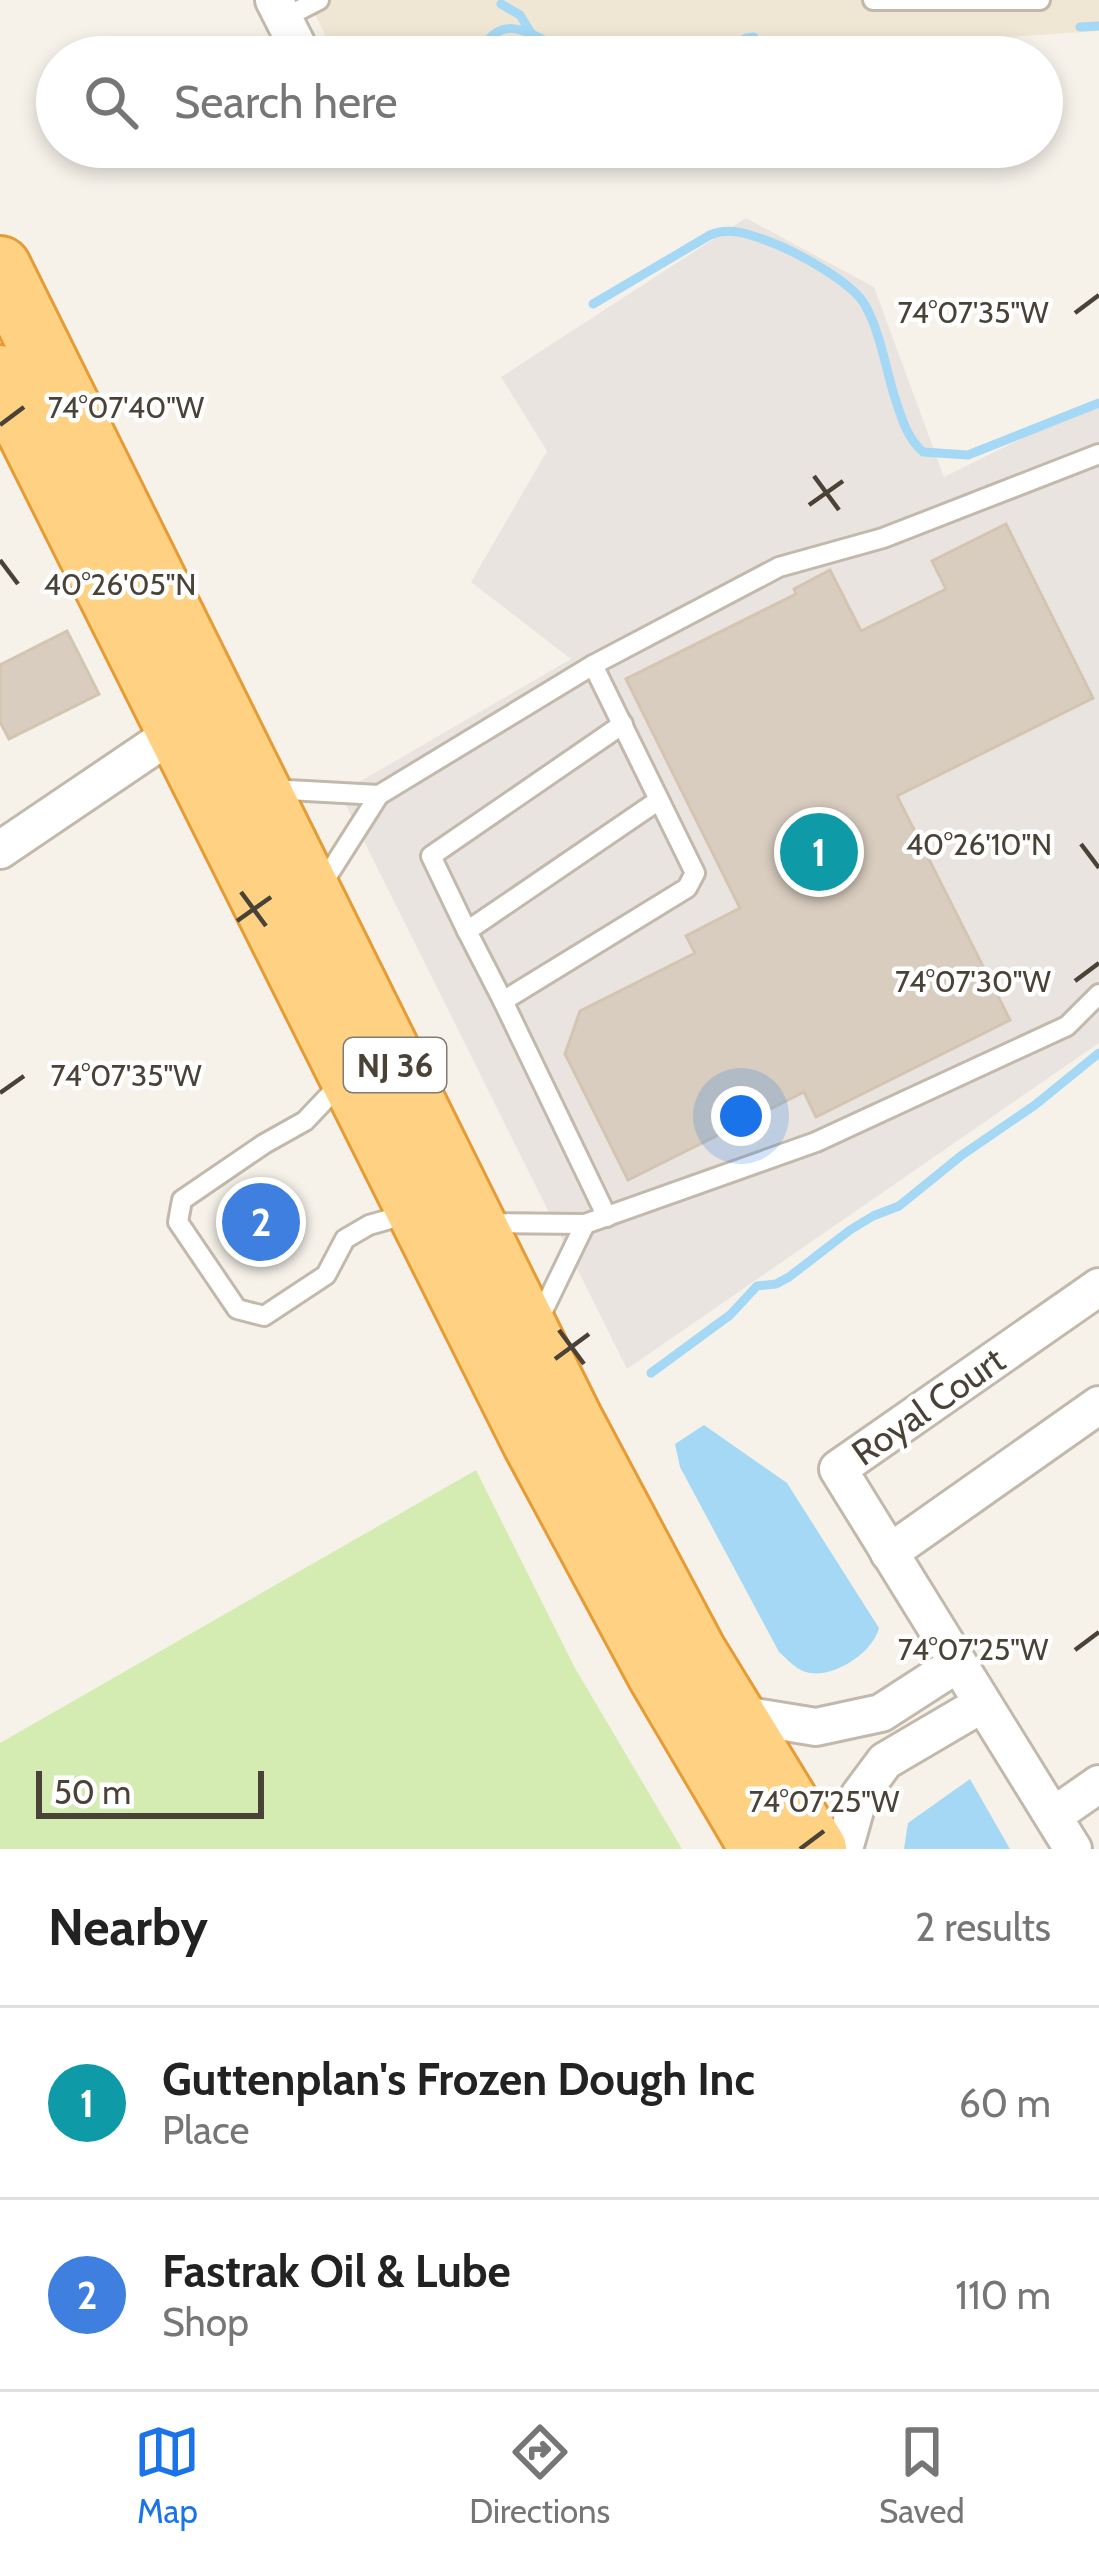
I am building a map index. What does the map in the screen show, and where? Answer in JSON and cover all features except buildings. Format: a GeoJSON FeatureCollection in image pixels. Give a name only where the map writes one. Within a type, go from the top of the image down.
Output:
{"type":"FeatureCollection","features":[{"type":"Feature","properties":{"kind":"highway","name":"NJ 36"},"geometry":{"type":"LineString","coordinates":[[0,267],[312,899],[581,1534],[761,1849]]}},
{"type":"Feature","properties":{"kind":"highway","name":"NJ 36"},"geometry":{"type":"LineString","coordinates":[[0,376],[349,1074],[530,1336],[730,1713],[815,1849]]}},
{"type":"Feature","properties":{"kind":"street"},"geometry":{"type":"LineString","coordinates":[[279,9],[292,36]]}},
{"type":"Feature","properties":{"kind":"street"},"geometry":{"type":"LineString","coordinates":[[0,850],[176,730]]}},
{"type":"Feature","properties":{"kind":"street","name":"Royal Court"},"geometry":{"type":"LineString","coordinates":[[1073,1849],[838,1469],[1099,1287]]}},
{"type":"Feature","properties":{"kind":"street"},"geometry":{"type":"LineString","coordinates":[[889,1553],[1099,1405]]}},
{"type":"Feature","properties":{"kind":"street"},"geometry":{"type":"LineString","coordinates":[[730,1713],[816,1727],[860,1718],[881,1713],[957,1664]]}},
{"type":"Feature","properties":{"kind":"street"},"geometry":{"type":"LineString","coordinates":[[844,1849],[860,1796],[885,1761],[982,1704]]}},
{"type":"Feature","properties":{"kind":"street"},"geometry":{"type":"LineString","coordinates":[[1053,1816],[1099,1784]]}},
{"type":"Feature","properties":{"kind":"lane"},"geometry":{"type":"LineString","coordinates":[[279,9],[319,0]]}},
{"type":"Feature","properties":{"kind":"lane"},"geometry":{"type":"LineString","coordinates":[[873,0],[1040,0]]}},
{"type":"Feature","properties":{"kind":"lane"},"geometry":{"type":"LineString","coordinates":[[312,899],[379,795],[592,665],[779,567],[883,538],[1099,454]]}},
{"type":"Feature","properties":{"kind":"lane"},"geometry":{"type":"LineString","coordinates":[[503,1000],[687,888],[695,873],[592,665]]}},
{"type":"Feature","properties":{"kind":"lane"},"geometry":{"type":"LineString","coordinates":[[608,1216],[430,856],[622,724]]}},
{"type":"Feature","properties":{"kind":"lane"},"geometry":{"type":"LineString","coordinates":[[257,789],[379,795]]}},
{"type":"Feature","properties":{"kind":"lane"},"geometry":{"type":"LineString","coordinates":[[467,931],[659,800]]}},
{"type":"Feature","properties":{"kind":"lane"},"geometry":{"type":"LineString","coordinates":[[349,1074],[305,1121],[182,1199],[178,1222],[237,1309],[264,1316],[326,1275],[345,1239],[369,1225],[446,1217],[585,1224],[816,1142],[1066,1026],[1099,994]]}},
{"type":"Feature","properties":{"kind":"lane"},"geometry":{"type":"LineString","coordinates":[[530,1336],[585,1224]]}},
{"type":"Feature","properties":{"kind":"shaded area"},"geometry":{"type":"Polygon","coordinates":[[[308,0],[1099,0],[1099,31],[1022,36],[326,36],[308,0]]]}},
{"type":"Feature","properties":{"kind":"shaded area"},"geometry":{"type":"Polygon","coordinates":[[[746,218],[874,287],[944,477],[1099,400],[1099,1043],[627,1369],[340,793],[571,659],[471,582],[547,451],[501,377],[746,218]]]}},
{"type":"Feature","properties":{"kind":"green space"},"geometry":{"type":"Polygon","coordinates":[[[476,1470],[575,1668],[682,1849],[0,1849],[0,1743],[476,1470]]]}},
{"type":"Feature","properties":{"kind":"water"},"geometry":{"type":"Polygon","coordinates":[[[704,1425],[787,1483],[879,1628],[869,1646],[852,1661],[831,1671],[810,1673],[779,1652],[680,1467],[675,1444],[704,1425]]]}},
{"type":"Feature","properties":{"kind":"water"},"geometry":{"type":"Polygon","coordinates":[[[970,1779],[1010,1849],[904,1849],[908,1823],[970,1779]]]}},
{"type":"Feature","properties":{"kind":"waterway"},"geometry":{"type":"LineString","coordinates":[[501,4],[520,15],[531,33]]}},
{"type":"Feature","properties":{"kind":"waterway"},"geometry":{"type":"LineString","coordinates":[[1080,27],[1099,26]]}},
{"type":"Feature","properties":{"kind":"waterway"},"geometry":{"type":"LineString","coordinates":[[492,36],[510,29],[536,36]]}},
{"type":"Feature","properties":{"kind":"waterway"},"geometry":{"type":"LineString","coordinates":[[593,304],[710,235],[742,233],[810,261],[858,296],[874,325],[905,426],[923,452],[968,455],[1099,403]]}},
{"type":"Feature","properties":{"kind":"waterway"},"geometry":{"type":"LineString","coordinates":[[651,1373],[730,1315],[757,1286],[789,1277],[850,1230],[899,1206],[1099,1053]]}},
{"type":"Feature","properties":{"kind":"place","name":"Guttenplan's Frozen Dough Inc"},"geometry":{"type":"Point","coordinates":[819,852]}},
{"type":"Feature","properties":{"kind":"place","name":"Fastrak Oil & Lube"},"geometry":{"type":"Point","coordinates":[261,1222]}}]}
